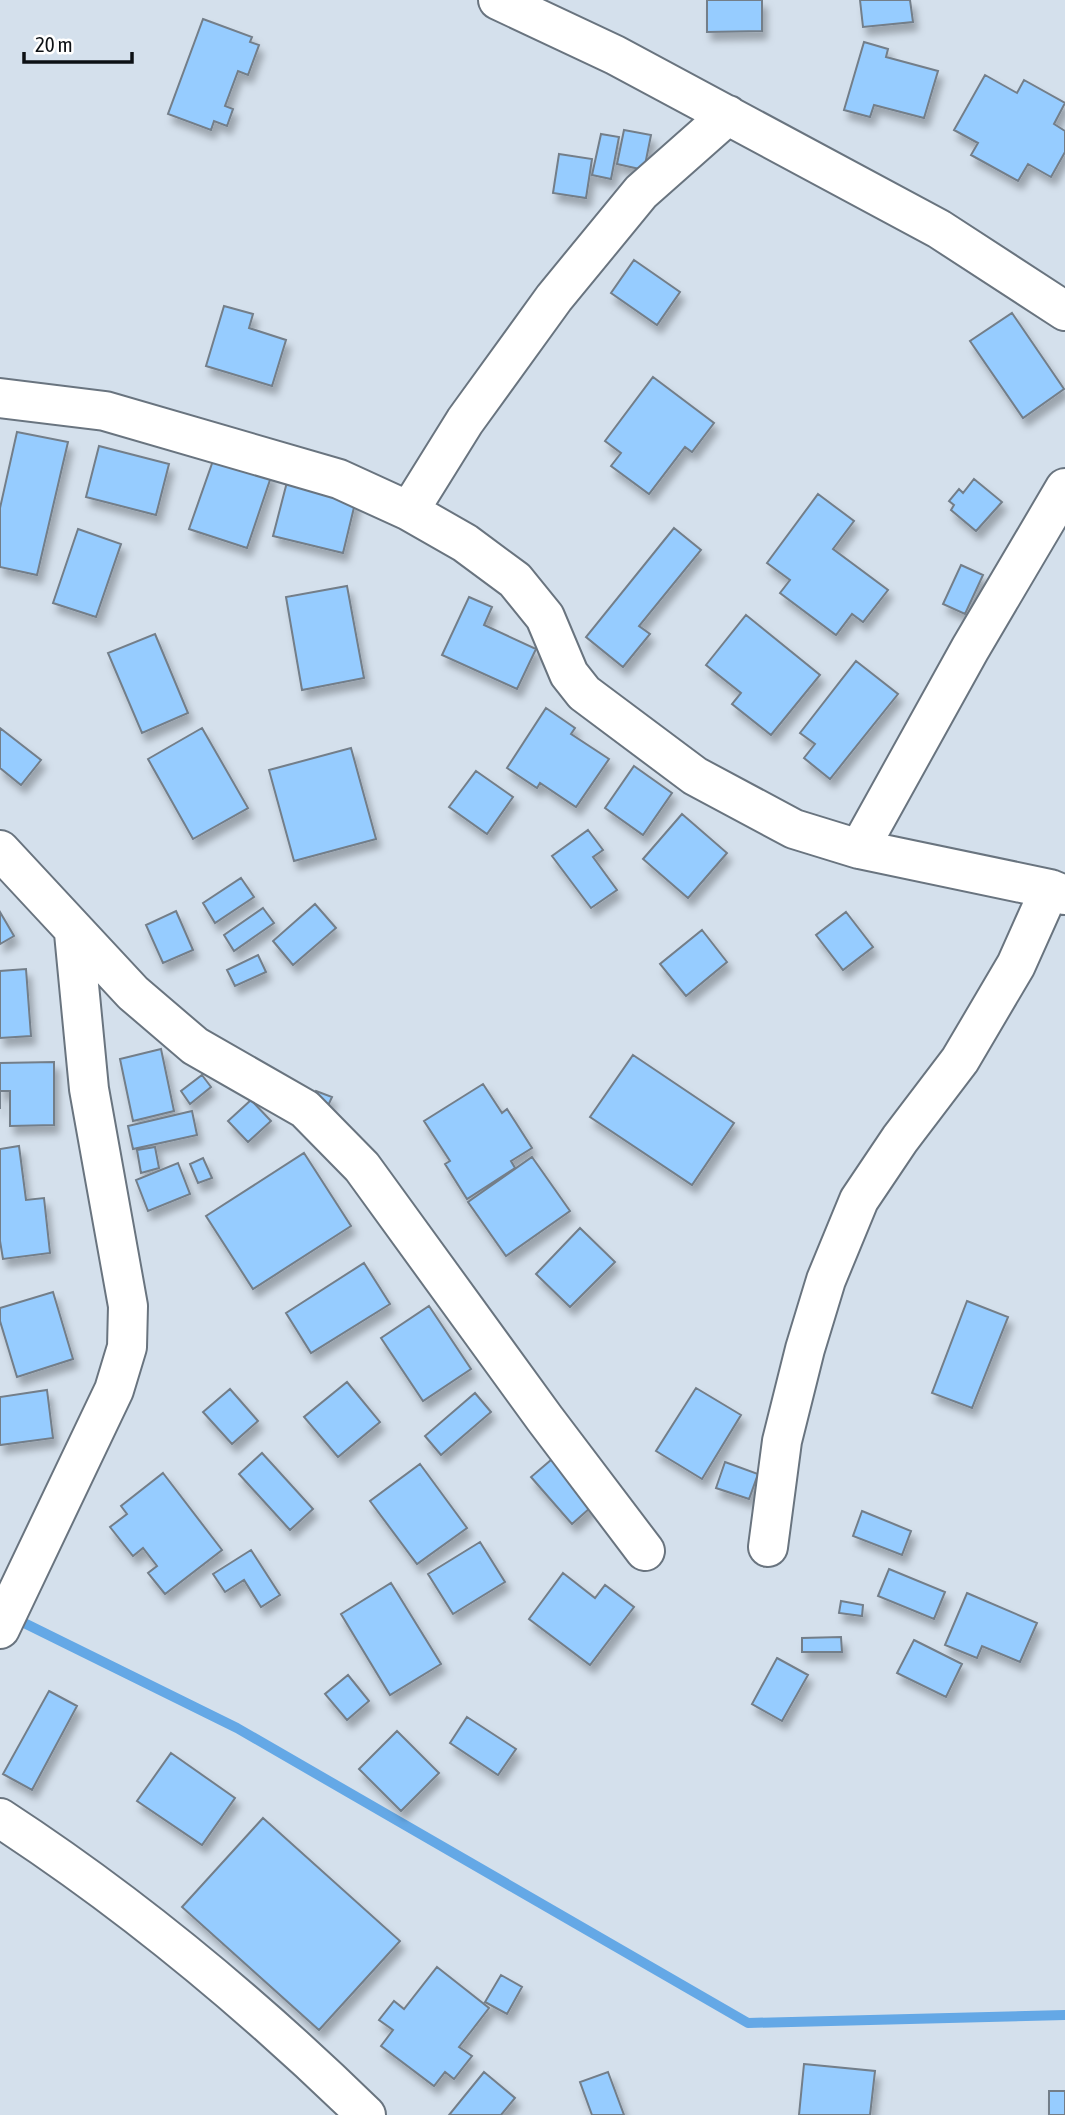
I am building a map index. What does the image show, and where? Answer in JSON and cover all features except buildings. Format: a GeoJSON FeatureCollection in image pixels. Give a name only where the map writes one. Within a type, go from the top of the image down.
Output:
{"type":"FeatureCollection","features":[{"type":"Feature","properties":{"kind":"street"},"geometry":{"type":"LineString","coordinates":[[498,0],[615,55],[939,229],[1065,311]]}},
{"type":"Feature","properties":{"kind":"street"},"geometry":{"type":"LineString","coordinates":[[409,511],[465,421],[554,298],[641,192],[728,115]]}},
{"type":"Feature","properties":{"kind":"street"},"geometry":{"type":"LineString","coordinates":[[0,398],[106,411],[340,480],[409,511],[465,543],[515,580],[545,617],[569,674],[584,693],[695,775],[794,829],[859,849],[1057,892],[960,1060],[900,1139],[859,1200],[826,1280],[805,1349],[782,1441],[768,1547]]}},
{"type":"Feature","properties":{"kind":"street"},"geometry":{"type":"LineString","coordinates":[[859,849],[970,649],[1065,488]]}},
{"type":"Feature","properties":{"kind":"street"},"geometry":{"type":"LineString","coordinates":[[0,850],[74,933],[133,993],[195,1046],[305,1109],[362,1167],[545,1419],[645,1551]]}},
{"type":"Feature","properties":{"kind":"street"},"geometry":{"type":"LineString","coordinates":[[0,1629],[114,1391],[127,1347],[128,1306],[89,1089],[74,933]]}},
{"type":"Feature","properties":{"kind":"street"},"geometry":{"type":"LineString","coordinates":[[0,1818],[135,1913],[233,1993],[366,2115]]}},
{"type":"Feature","properties":{"kind":"waterway"},"geometry":{"type":"LineString","coordinates":[[12,1617],[237,1728],[748,2023],[1065,2015]]}}]}
